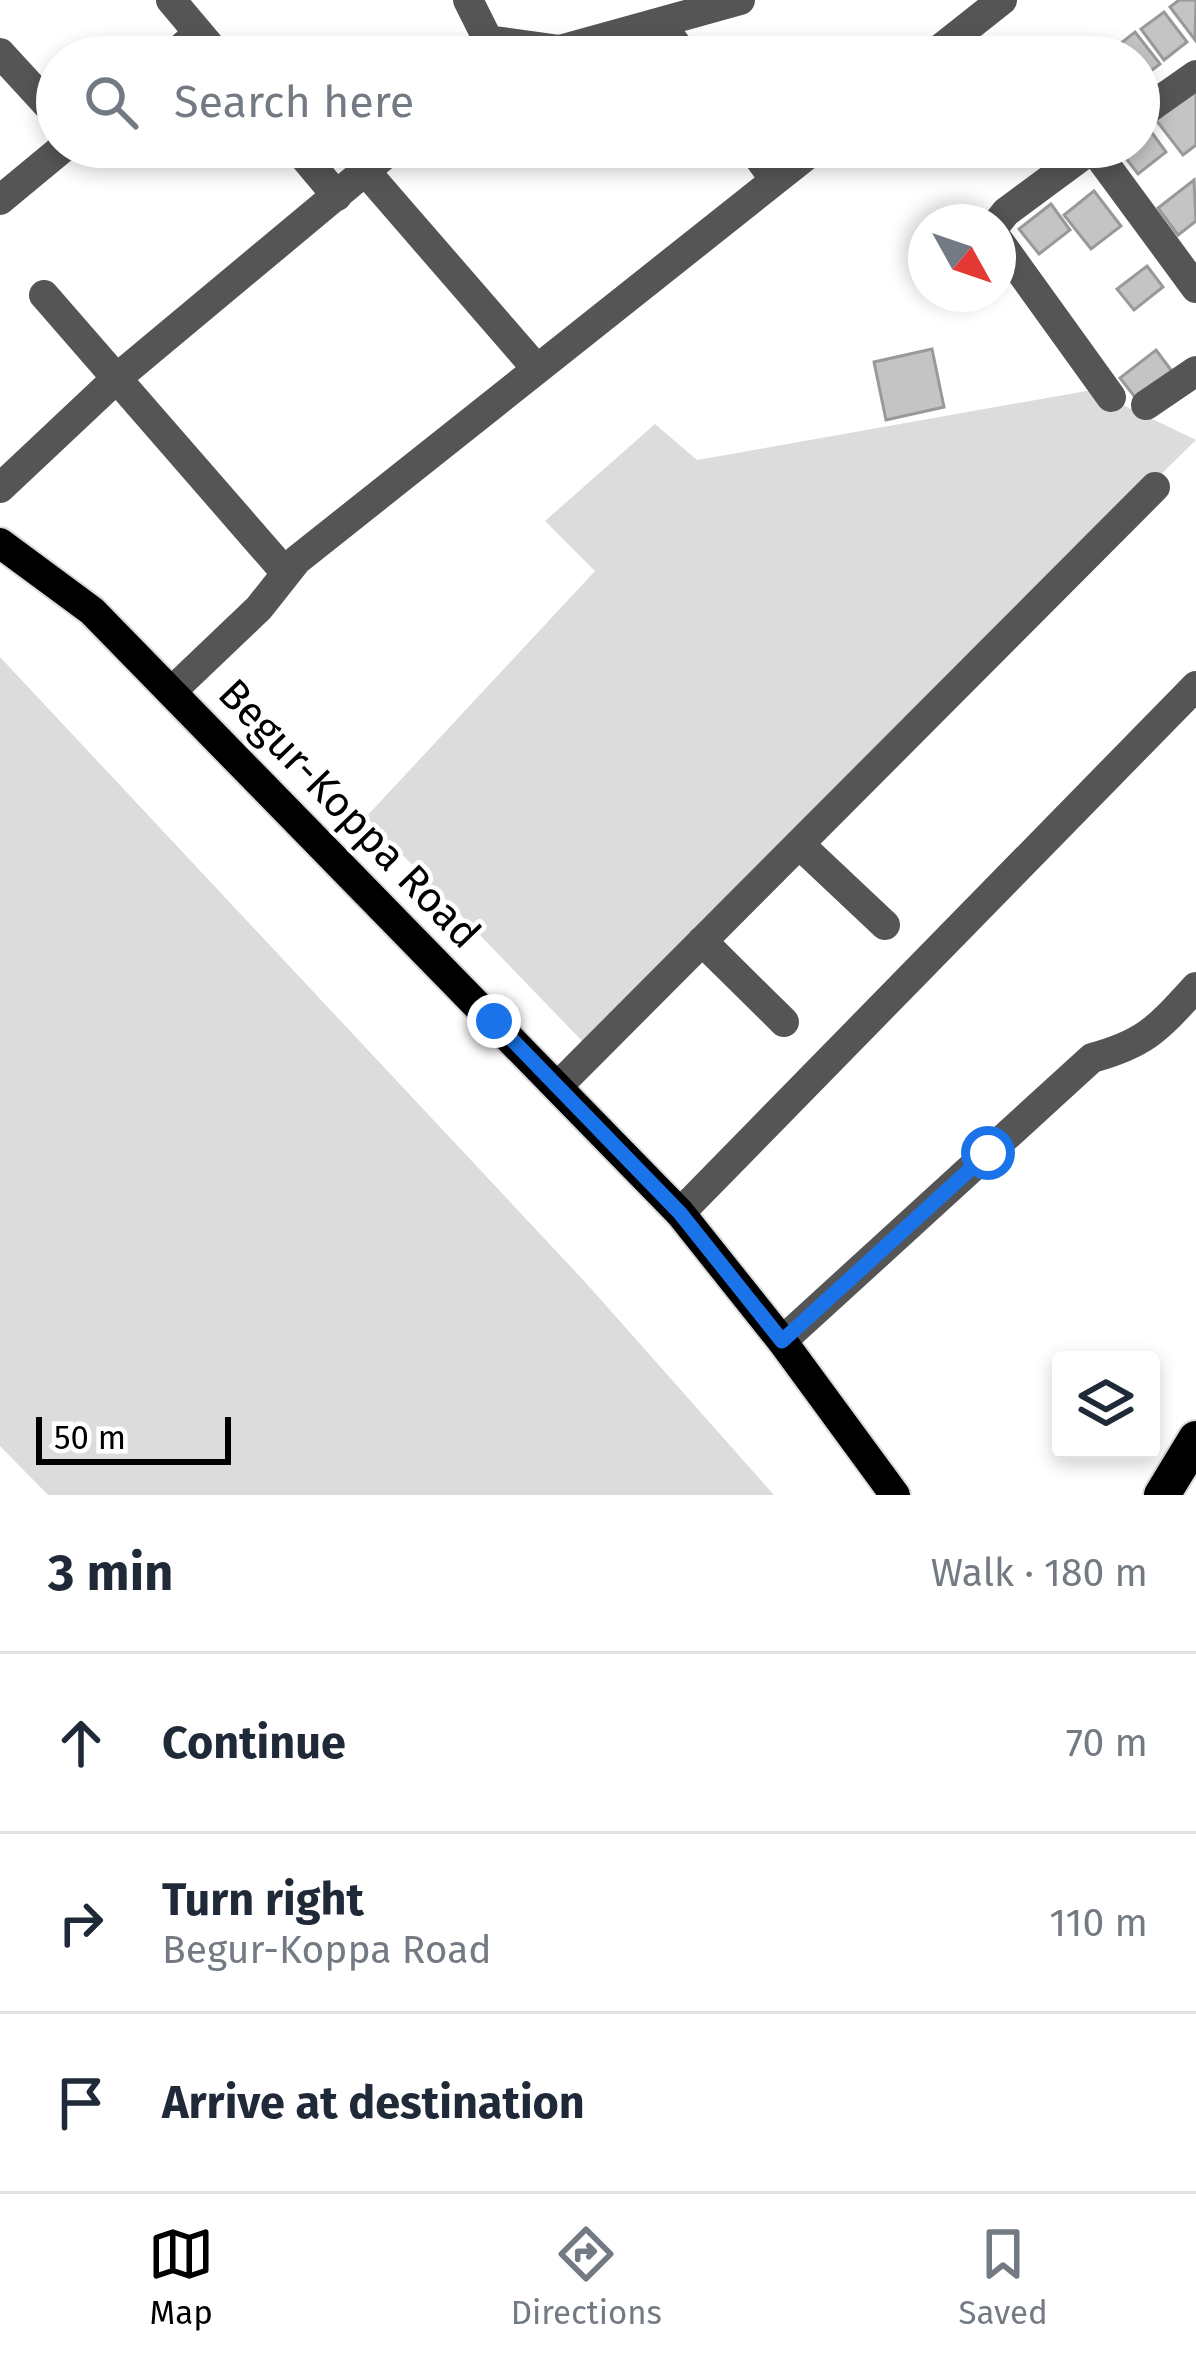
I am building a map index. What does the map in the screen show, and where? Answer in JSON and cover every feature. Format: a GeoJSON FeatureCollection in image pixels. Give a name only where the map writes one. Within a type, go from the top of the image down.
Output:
{"type":"FeatureCollection","features":[{"type":"Feature","properties":{"kind":"highway"},"geometry":{"type":"LineString","coordinates":[[1162,1495],[1196,1439]]}},
{"type":"Feature","properties":{"kind":"main road","name":"Begur-Koppa Road"},"geometry":{"type":"LineString","coordinates":[[0,543],[92,611],[680,1213],[895,1495]]}},
{"type":"Feature","properties":{"kind":"street"},"geometry":{"type":"LineString","coordinates":[[170,0],[201,36]]}},
{"type":"Feature","properties":{"kind":"street"},"geometry":{"type":"LineString","coordinates":[[472,0],[476,36]]}},
{"type":"Feature","properties":{"kind":"street"},"geometry":{"type":"LineString","coordinates":[[617,36],[740,0]]}},
{"type":"Feature","properties":{"kind":"street"},"geometry":{"type":"LineString","coordinates":[[957,36],[1002,0]]}},
{"type":"Feature","properties":{"kind":"street"},"geometry":{"type":"LineString","coordinates":[[662,25],[670,36]]}},
{"type":"Feature","properties":{"kind":"street"},"geometry":{"type":"LineString","coordinates":[[0,52],[36,92]]}},
{"type":"Feature","properties":{"kind":"street"},"geometry":{"type":"LineString","coordinates":[[1160,101],[1196,75]]}},
{"type":"Feature","properties":{"kind":"street"},"geometry":{"type":"LineString","coordinates":[[0,200],[39,168]]}},
{"type":"Feature","properties":{"kind":"street"},"geometry":{"type":"LineString","coordinates":[[314,168],[337,196]]}},
{"type":"Feature","properties":{"kind":"street"},"geometry":{"type":"LineString","coordinates":[[0,488],[117,378],[372,168]]}},
{"type":"Feature","properties":{"kind":"street"},"geometry":{"type":"LineString","coordinates":[[766,168],[775,180]]}},
{"type":"Feature","properties":{"kind":"street"},"geometry":{"type":"LineString","coordinates":[[172,691],[259,608],[286,572],[790,168]]}},
{"type":"Feature","properties":{"kind":"street"},"geometry":{"type":"LineString","coordinates":[[1016,205],[1066,168]]}},
{"type":"Feature","properties":{"kind":"street"},"geometry":{"type":"LineString","coordinates":[[1109,168],[1196,288]]}},
{"type":"Feature","properties":{"kind":"street"},"geometry":{"type":"LineString","coordinates":[[367,173],[537,369]]}},
{"type":"Feature","properties":{"kind":"street"},"geometry":{"type":"LineString","coordinates":[[1016,264],[1112,397]]}},
{"type":"Feature","properties":{"kind":"street"},"geometry":{"type":"LineString","coordinates":[[44,295],[286,572]]}},
{"type":"Feature","properties":{"kind":"street"},"geometry":{"type":"LineString","coordinates":[[1146,405],[1196,371]]}},
{"type":"Feature","properties":{"kind":"street"},"geometry":{"type":"LineString","coordinates":[[558,1086],[1155,487]]}},
{"type":"Feature","properties":{"kind":"street"},"geometry":{"type":"LineString","coordinates":[[680,1213],[1196,686]]}},
{"type":"Feature","properties":{"kind":"street"},"geometry":{"type":"LineString","coordinates":[[799,844],[885,925]]}},
{"type":"Feature","properties":{"kind":"street"},"geometry":{"type":"LineString","coordinates":[[702,941],[784,1022]]}},
{"type":"Feature","properties":{"kind":"street"},"geometry":{"type":"LineString","coordinates":[[782,1341],[1092,1058],[1131,1047],[1155,1031],[1196,987]]}},
{"type":"Feature","properties":{"kind":"shaded area"},"geometry":{"type":"Polygon","coordinates":[[[1092,390],[1196,440],[583,1042],[366,817],[595,571],[545,521],[655,424],[697,460],[1092,390]]]}},
{"type":"Feature","properties":{"kind":"shaded area"},"geometry":{"type":"Polygon","coordinates":[[[0,657],[586,1283],[774,1495],[48,1495],[0,1446],[0,657]]]}},
{"type":"Feature","properties":{"kind":"building"},"geometry":{"type":"Polygon","coordinates":[[[1179,0],[1196,0],[1195,40],[1170,7],[1179,0]]]}},
{"type":"Feature","properties":{"kind":"building"},"geometry":{"type":"Polygon","coordinates":[[[1164,12],[1187,42],[1164,60],[1160,36],[1146,36],[1141,29],[1164,12]]]}},
{"type":"Feature","properties":{"kind":"building"},"geometry":{"type":"Polygon","coordinates":[[[1196,90],[1196,145],[1183,155],[1160,125],[1160,117],[1196,90]]]}},
{"type":"Feature","properties":{"kind":"building"},"geometry":{"type":"Polygon","coordinates":[[[1194,180],[1196,221],[1178,235],[1158,208],[1194,180]]]}},
{"type":"Feature","properties":{"kind":"building"},"geometry":{"type":"Polygon","coordinates":[[[1094,191],[1121,226],[1091,249],[1064,215],[1094,191]]]}},
{"type":"Feature","properties":{"kind":"building"},"geometry":{"type":"Polygon","coordinates":[[[1051,204],[1070,230],[1039,254],[1019,229],[1051,204]]]}},
{"type":"Feature","properties":{"kind":"building"},"geometry":{"type":"Polygon","coordinates":[[[1147,266],[1163,287],[1134,310],[1117,289],[1147,266]]]}},
{"type":"Feature","properties":{"kind":"building"},"geometry":{"type":"Polygon","coordinates":[[[932,349],[944,407],[886,420],[874,362],[932,349]]]}},
{"type":"Feature","properties":{"kind":"building"},"geometry":{"type":"Polygon","coordinates":[[[1156,350],[1174,374],[1138,401],[1120,378],[1156,350]]]}},
{"type":"Feature","properties":{"kind":"route"},"geometry":{"type":"LineString","coordinates":[[494,1021],[680,1213],[782,1341],[988,1153]]}}]}
